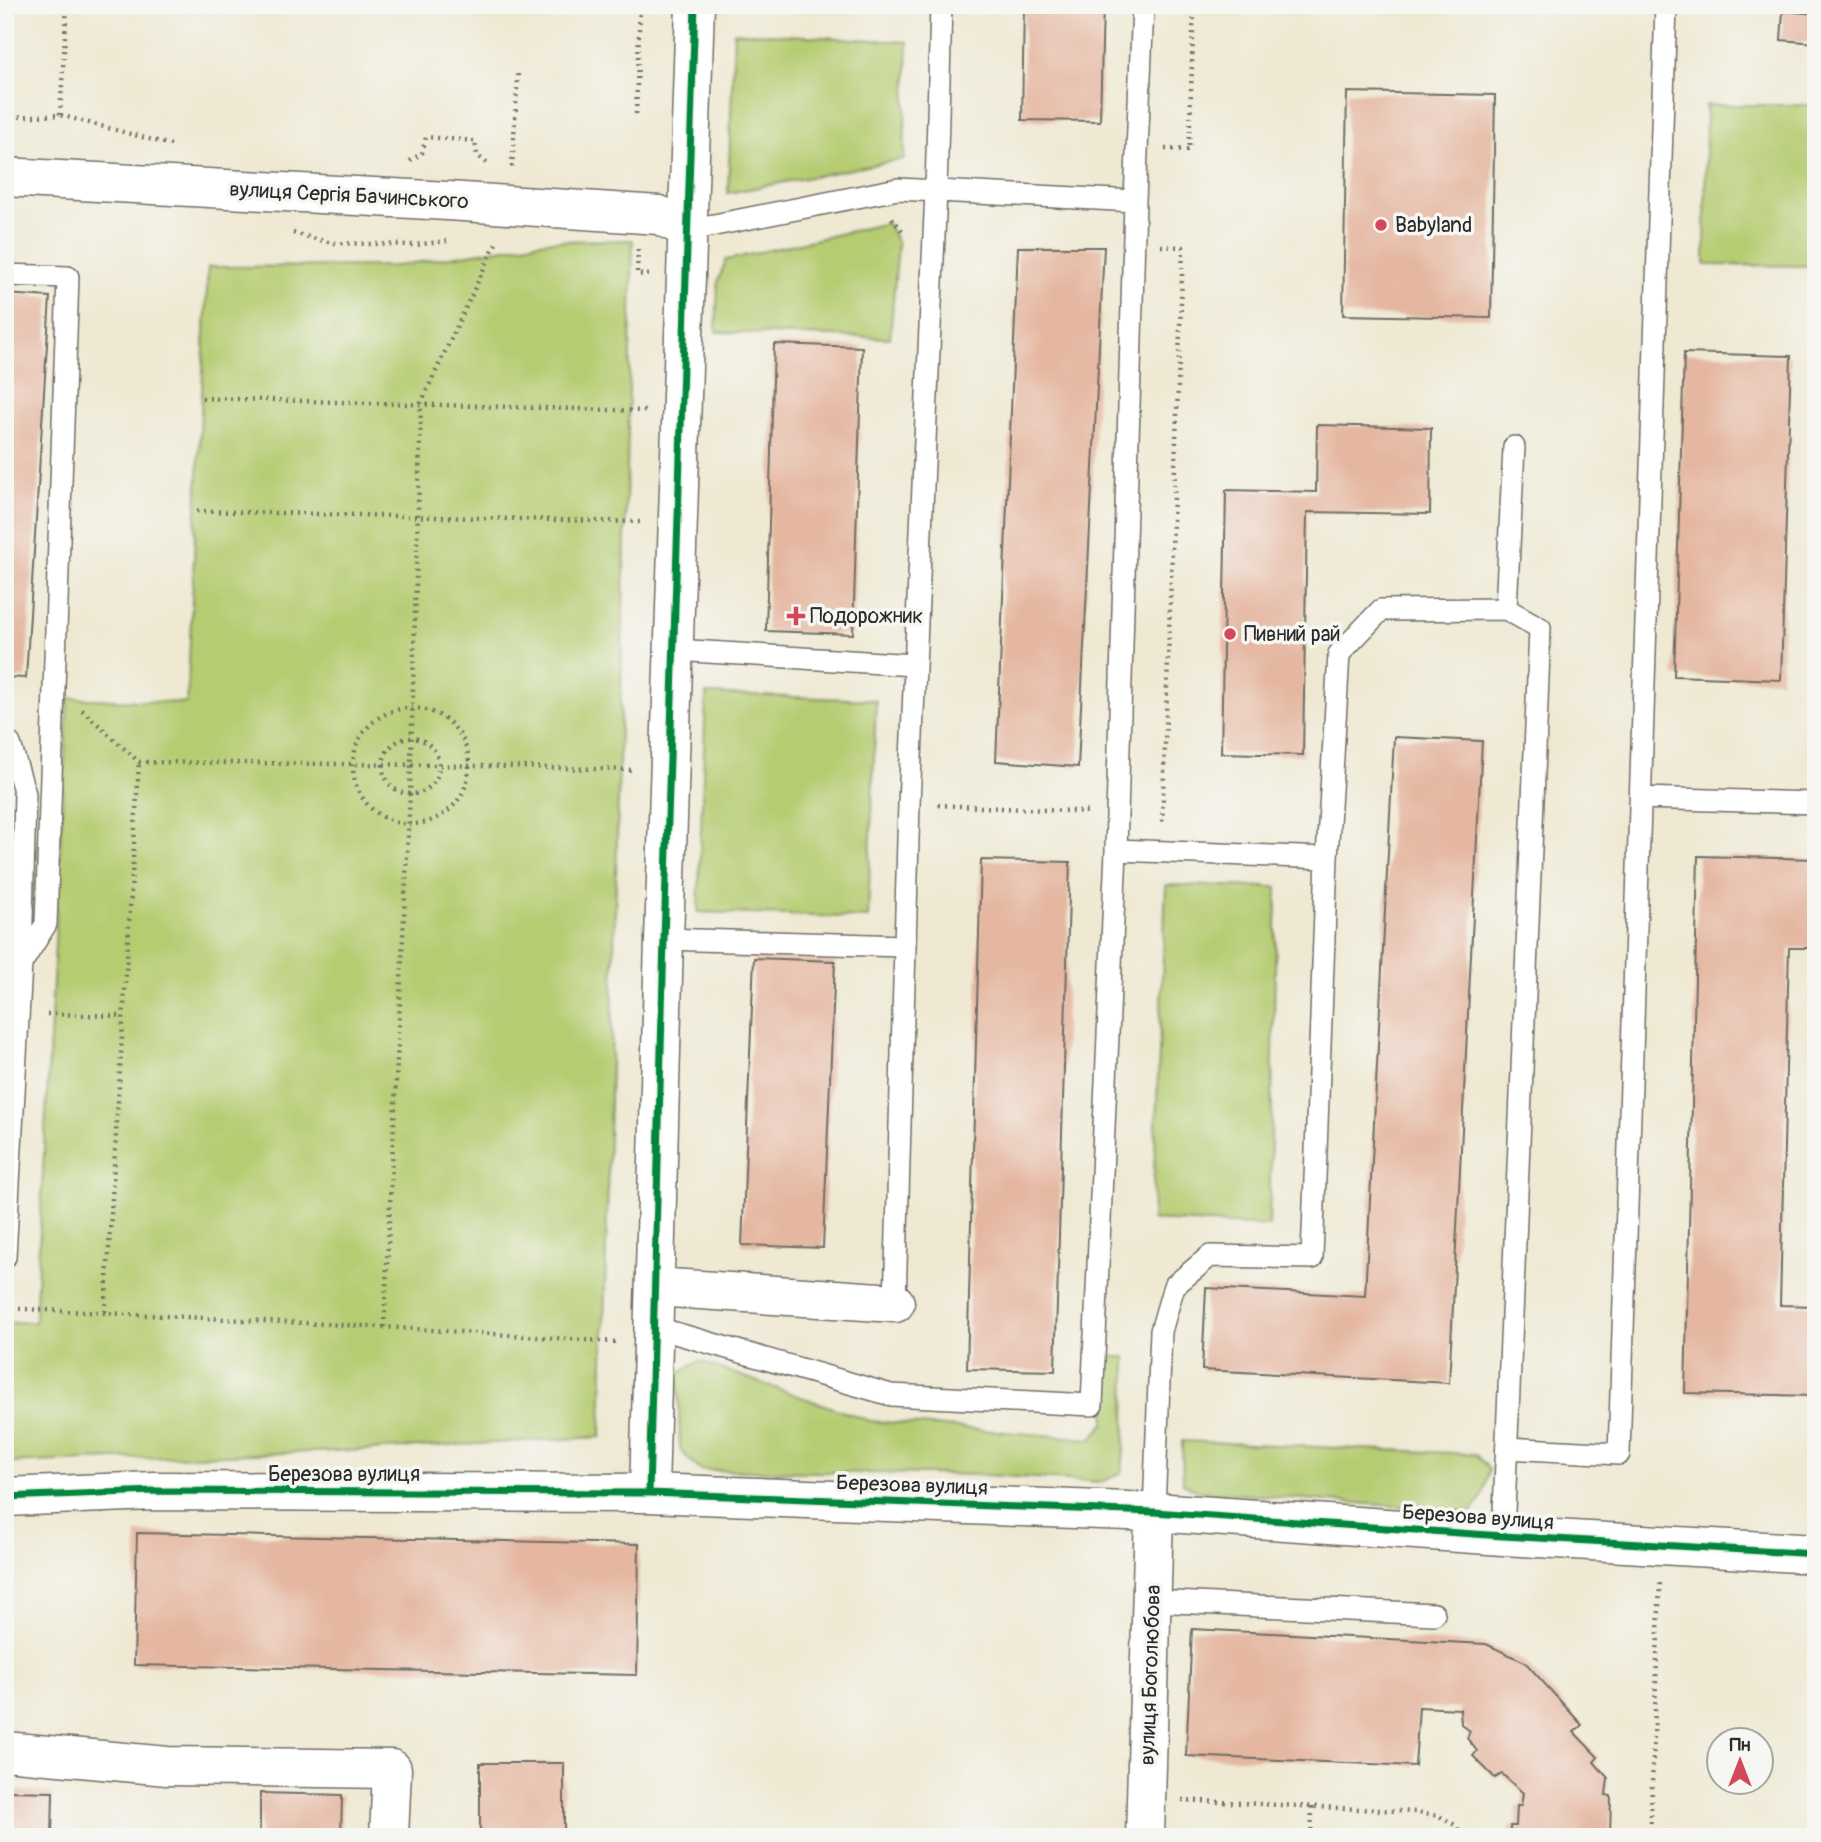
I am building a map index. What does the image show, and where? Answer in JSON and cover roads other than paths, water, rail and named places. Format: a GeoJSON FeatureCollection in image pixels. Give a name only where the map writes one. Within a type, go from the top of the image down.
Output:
{"type":"FeatureCollection","features":[{"type":"Feature","properties":{"kind":"street"},"geometry":{"type":"LineString","coordinates":[[649,1493],[664,939],[695,5]]}},
{"type":"Feature","properties":{"kind":"street","name":"вулиця Сергія Бачинського"},"geometry":{"type":"LineString","coordinates":[[5,177],[659,215],[689,230]]}},
{"type":"Feature","properties":{"kind":"street"},"geometry":{"type":"LineString","coordinates":[[655,1287],[895,1303]]}},
{"type":"Feature","properties":{"kind":"street","name":"Березова вулиця"},"geometry":{"type":"LineString","coordinates":[[5,1497],[155,1491],[649,1493],[1154,1512],[1816,1554]]}},
{"type":"Feature","properties":{"kind":"street","name":"вулиця Боголюбова"},"geometry":{"type":"LineString","coordinates":[[1145,1837],[1154,1512]]}},
{"type":"Feature","properties":{"kind":"street"},"geometry":{"type":"LineString","coordinates":[[5,1751],[167,1766],[392,1769],[389,1837]]}},
{"type":"Feature","properties":{"kind":"lane"},"geometry":{"type":"LineString","coordinates":[[895,1303],[909,804],[936,191],[941,5]]}},
{"type":"Feature","properties":{"kind":"lane"},"geometry":{"type":"LineString","coordinates":[[653,1336],[891,1395],[1093,1405],[1116,850],[1143,5]]}},
{"type":"Feature","properties":{"kind":"lane"},"geometry":{"type":"LineString","coordinates":[[1507,1448],[1619,1454],[1665,5]]}},
{"type":"Feature","properties":{"kind":"lane"},"geometry":{"type":"LineString","coordinates":[[689,230],[898,189],[1135,201]]}},
{"type":"Feature","properties":{"kind":"lane"},"geometry":{"type":"LineString","coordinates":[[5,275],[68,277],[46,923],[21,964]]}},
{"type":"Feature","properties":{"kind":"lane"},"geometry":{"type":"LineString","coordinates":[[1506,609],[1514,447]]}},
{"type":"Feature","properties":{"kind":"lane"},"geometry":{"type":"LineString","coordinates":[[1154,1512],[1161,1331],[1174,1286],[1210,1256],[1312,1258],[1326,858],[1339,654],[1381,610],[1506,609],[1540,628],[1503,1536]]}},
{"type":"Feature","properties":{"kind":"lane"},"geometry":{"type":"LineString","coordinates":[[675,650],[914,665]]}},
{"type":"Feature","properties":{"kind":"lane"},"geometry":{"type":"LineString","coordinates":[[5,744],[10,744],[25,794],[21,964],[5,1257]]}},
{"type":"Feature","properties":{"kind":"lane"},"geometry":{"type":"LineString","coordinates":[[1641,798],[1815,802]]}},
{"type":"Feature","properties":{"kind":"lane"},"geometry":{"type":"LineString","coordinates":[[1116,850],[1326,858]]}},
{"type":"Feature","properties":{"kind":"lane"},"geometry":{"type":"LineString","coordinates":[[664,939],[904,946]]}},
{"type":"Feature","properties":{"kind":"lane"},"geometry":{"type":"LineString","coordinates":[[1152,1601],[1434,1614]]}},
{"type":"Feature","properties":{"kind":"place","name":"Babyland"},"geometry":{"type":"Point","coordinates":[1381,225]}},
{"type":"Feature","properties":{"kind":"place","name":"Подорожник"},"geometry":{"type":"Point","coordinates":[796,616]}},
{"type":"Feature","properties":{"kind":"place","name":"Пивний рай"},"geometry":{"type":"Point","coordinates":[1230,634]}}]}
